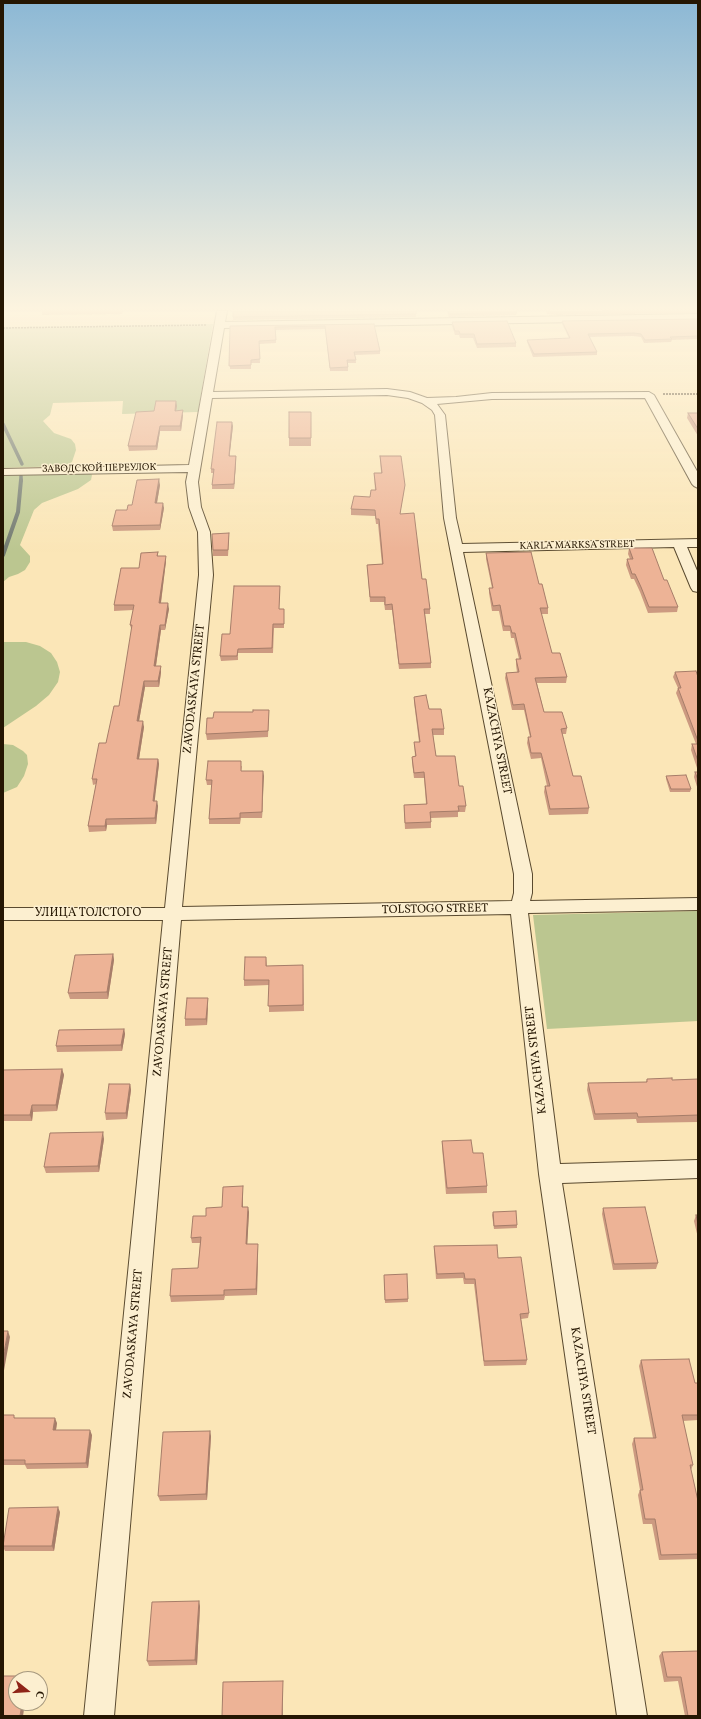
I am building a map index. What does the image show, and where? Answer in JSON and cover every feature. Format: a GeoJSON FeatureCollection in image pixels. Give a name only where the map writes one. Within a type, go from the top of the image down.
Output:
{"type":"FeatureCollection","features":[{"type":"Feature","properties":{"kind":"street","name":"ZAVODASKAYA STREET"},"geometry":{"type":"LineString","coordinates":[[99,1716],[173,914],[206,575],[204,532],[193,497],[194,468],[209,391]]}},
{"type":"Feature","properties":{"kind":"street"},"geometry":{"type":"LineString","coordinates":[[208,395],[371,391]]}},
{"type":"Feature","properties":{"kind":"street"},"geometry":{"type":"LineString","coordinates":[[382,391],[396,393],[434,408],[448,405],[456,400]]}},
{"type":"Feature","properties":{"kind":"street"},"geometry":{"type":"LineString","coordinates":[[434,408],[456,400],[492,396],[649,395],[698,484]]}},
{"type":"Feature","properties":{"kind":"street","name":"KAZACHYA STREET"},"geometry":{"type":"LineString","coordinates":[[434,408],[448,506],[523,874],[523,893],[519,909],[550,1174],[632,1716]]}},
{"type":"Feature","properties":{"kind":"street","name":"ЗАВОДСКОЙ ПЕРЕУЛОК"},"geometry":{"type":"LineString","coordinates":[[3,472],[194,468]]}},
{"type":"Feature","properties":{"kind":"street","name":"KARLA MARKSA STREET"},"geometry":{"type":"LineString","coordinates":[[457,548],[698,543]]}},
{"type":"Feature","properties":{"kind":"street"},"geometry":{"type":"LineString","coordinates":[[679,544],[698,588]]}},
{"type":"Feature","properties":{"kind":"street","name":"TOLSTOGO STREET"},"geometry":{"type":"LineString","coordinates":[[173,914],[519,909],[698,904]]}},
{"type":"Feature","properties":{"kind":"street","name":"УЛИЦА ТОЛСТОГО"},"geometry":{"type":"LineString","coordinates":[[3,914],[173,914]]}},
{"type":"Feature","properties":{"kind":"street"},"geometry":{"type":"LineString","coordinates":[[550,1174],[698,1169]]}},
{"type":"Feature","properties":{"kind":"path"},"geometry":{"type":"LineString","coordinates":[[649,395],[698,394]]}},
{"type":"Feature","properties":{"kind":"green space"},"geometry":{"type":"Polygon","coordinates":[[[3,391],[202,391],[198,412],[122,414],[123,401],[53,403],[50,415],[43,421],[54,433],[71,439],[75,444],[76,450],[72,462],[64,466],[3,468],[3,391]]]}},
{"type":"Feature","properties":{"kind":"green space"},"geometry":{"type":"Polygon","coordinates":[[[91,473],[91,480],[78,489],[42,503],[34,510],[20,545],[30,556],[30,562],[25,570],[9,577],[3,582],[3,475],[91,473]]]}},
{"type":"Feature","properties":{"kind":"green space"},"geometry":{"type":"Polygon","coordinates":[[[3,642],[26,642],[40,646],[51,653],[57,662],[60,672],[58,682],[49,695],[36,706],[3,728],[3,642]]]}},
{"type":"Feature","properties":{"kind":"green space"},"geometry":{"type":"Polygon","coordinates":[[[3,744],[13,745],[23,751],[27,755],[28,764],[24,776],[17,787],[3,793],[3,744]]]}},
{"type":"Feature","properties":{"kind":"green space"},"geometry":{"type":"Polygon","coordinates":[[[698,911],[698,1021],[547,1029],[533,915],[698,911]]]}},
{"type":"Feature","properties":{"kind":"building"},"geometry":{"type":"Polygon","coordinates":[[[156,401],[176,401],[175,411],[183,410],[180,426],[160,426],[156,446],[128,446],[136,412],[154,411],[156,401]]]}},
{"type":"Feature","properties":{"kind":"building"},"geometry":{"type":"Polygon","coordinates":[[[289,412],[311,412],[311,438],[289,438],[289,412]]]}},
{"type":"Feature","properties":{"kind":"building"},"geometry":{"type":"Polygon","coordinates":[[[688,413],[698,413],[698,429],[688,413]]]}},
{"type":"Feature","properties":{"kind":"building"},"geometry":{"type":"Polygon","coordinates":[[[217,422],[232,422],[229,456],[236,456],[234,484],[212,485],[214,469],[211,469],[217,422]]]}},
{"type":"Feature","properties":{"kind":"building"},"geometry":{"type":"Polygon","coordinates":[[[380,456],[401,456],[405,485],[400,514],[414,513],[422,579],[426,579],[430,609],[424,609],[431,663],[399,664],[392,604],[385,605],[385,597],[370,597],[367,565],[383,564],[379,519],[376,519],[375,510],[351,509],[354,496],[370,497],[371,490],[376,490],[374,473],[382,473],[380,456]]]}},
{"type":"Feature","properties":{"kind":"building"},"geometry":{"type":"Polygon","coordinates":[[[159,479],[155,503],[163,503],[160,525],[112,526],[116,510],[127,510],[128,505],[132,505],[137,480],[159,479]]]}},
{"type":"Feature","properties":{"kind":"building"},"geometry":{"type":"Polygon","coordinates":[[[229,533],[228,550],[213,550],[212,534],[229,533]]]}},
{"type":"Feature","properties":{"kind":"building"},"geometry":{"type":"Polygon","coordinates":[[[629,548],[652,548],[664,580],[667,580],[678,607],[649,607],[635,574],[632,574],[627,559],[633,559],[629,548]]]}},
{"type":"Feature","properties":{"kind":"building"},"geometry":{"type":"Polygon","coordinates":[[[158,552],[157,556],[166,556],[159,603],[168,603],[165,625],[160,625],[154,666],[161,666],[158,681],[144,681],[137,721],[143,721],[137,759],[158,759],[153,801],[157,801],[155,818],[106,819],[105,826],[88,826],[97,779],[92,779],[99,743],[106,743],[114,706],[119,706],[132,625],[130,625],[134,605],[114,605],[121,568],[139,568],[141,553],[158,552]]]}},
{"type":"Feature","properties":{"kind":"building"},"geometry":{"type":"Polygon","coordinates":[[[531,552],[539,584],[542,584],[548,608],[540,608],[552,653],[560,653],[567,677],[535,678],[544,712],[562,712],[567,728],[561,729],[573,776],[581,776],[589,808],[550,809],[545,786],[550,786],[541,753],[531,753],[528,737],[531,737],[524,704],[513,705],[506,673],[519,672],[516,659],[521,659],[515,633],[512,633],[510,626],[504,626],[500,605],[493,606],[489,588],[493,588],[486,553],[531,552]]]}},
{"type":"Feature","properties":{"kind":"building"},"geometry":{"type":"Polygon","coordinates":[[[234,586],[280,586],[279,609],[284,609],[284,624],[273,624],[272,648],[238,649],[237,656],[220,656],[222,634],[230,634],[234,586]]]}},
{"type":"Feature","properties":{"kind":"building"},"geometry":{"type":"Polygon","coordinates":[[[696,671],[698,677],[698,741],[678,688],[681,688],[675,672],[696,671]]]}},
{"type":"Feature","properties":{"kind":"building"},"geometry":{"type":"Polygon","coordinates":[[[426,695],[429,709],[441,709],[444,729],[432,729],[436,756],[455,756],[459,786],[463,786],[466,806],[458,806],[459,811],[430,812],[431,822],[405,823],[404,805],[427,804],[424,772],[414,773],[412,757],[416,756],[414,742],[420,742],[414,697],[426,695]]]}},
{"type":"Feature","properties":{"kind":"building"},"geometry":{"type":"Polygon","coordinates":[[[253,710],[269,710],[268,731],[206,734],[207,718],[213,718],[214,712],[253,712],[253,710]]]}},
{"type":"Feature","properties":{"kind":"building"},"geometry":{"type":"Polygon","coordinates":[[[692,744],[698,744],[698,761],[692,744]]]}},
{"type":"Feature","properties":{"kind":"building"},"geometry":{"type":"Polygon","coordinates":[[[208,761],[241,761],[241,771],[263,771],[262,812],[240,813],[240,818],[209,819],[212,780],[206,780],[208,761]]]}},
{"type":"Feature","properties":{"kind":"building"},"geometry":{"type":"Polygon","coordinates":[[[695,772],[698,772],[698,780],[695,772]]]}},
{"type":"Feature","properties":{"kind":"building"},"geometry":{"type":"Polygon","coordinates":[[[686,775],[691,789],[671,789],[666,776],[686,775]]]}},
{"type":"Feature","properties":{"kind":"building"},"geometry":{"type":"Polygon","coordinates":[[[113,954],[107,992],[68,993],[75,955],[113,954]]]}},
{"type":"Feature","properties":{"kind":"building"},"geometry":{"type":"Polygon","coordinates":[[[245,957],[266,957],[266,966],[303,965],[303,1005],[268,1006],[269,980],[244,980],[245,957]]]}},
{"type":"Feature","properties":{"kind":"building"},"geometry":{"type":"Polygon","coordinates":[[[187,998],[208,998],[206,1019],[185,1019],[187,998]]]}},
{"type":"Feature","properties":{"kind":"building"},"geometry":{"type":"Polygon","coordinates":[[[124,1029],[121,1045],[56,1046],[59,1030],[124,1029]]]}},
{"type":"Feature","properties":{"kind":"building"},"geometry":{"type":"Polygon","coordinates":[[[62,1069],[56,1105],[32,1105],[30,1115],[3,1115],[3,1070],[62,1069]]]}},
{"type":"Feature","properties":{"kind":"building"},"geometry":{"type":"Polygon","coordinates":[[[672,1078],[672,1080],[698,1079],[698,1115],[638,1117],[637,1113],[595,1114],[588,1083],[647,1082],[647,1079],[672,1078]]]}},
{"type":"Feature","properties":{"kind":"building"},"geometry":{"type":"Polygon","coordinates":[[[109,1084],[130,1084],[126,1113],[105,1113],[109,1084]]]}},
{"type":"Feature","properties":{"kind":"building"},"geometry":{"type":"Polygon","coordinates":[[[103,1132],[98,1166],[44,1167],[50,1133],[103,1132]]]}},
{"type":"Feature","properties":{"kind":"building"},"geometry":{"type":"Polygon","coordinates":[[[471,1140],[473,1153],[483,1153],[487,1186],[447,1188],[442,1141],[471,1140]]]}},
{"type":"Feature","properties":{"kind":"building"},"geometry":{"type":"Polygon","coordinates":[[[243,1186],[242,1207],[248,1207],[246,1244],[258,1244],[256,1289],[224,1290],[224,1295],[170,1296],[172,1269],[198,1268],[201,1237],[191,1238],[193,1216],[206,1216],[206,1208],[222,1207],[223,1187],[243,1186]]]}},
{"type":"Feature","properties":{"kind":"building"},"geometry":{"type":"Polygon","coordinates":[[[645,1207],[658,1263],[614,1264],[603,1208],[645,1207]]]}},
{"type":"Feature","properties":{"kind":"building"},"geometry":{"type":"Polygon","coordinates":[[[516,1211],[517,1225],[494,1226],[493,1212],[516,1211]]]}},
{"type":"Feature","properties":{"kind":"building"},"geometry":{"type":"Polygon","coordinates":[[[497,1245],[498,1258],[521,1257],[529,1313],[520,1314],[527,1360],[484,1361],[475,1279],[465,1279],[464,1273],[437,1274],[434,1246],[497,1245]]]}},
{"type":"Feature","properties":{"kind":"building"},"geometry":{"type":"Polygon","coordinates":[[[407,1274],[408,1299],[385,1300],[384,1275],[407,1274]]]}},
{"type":"Feature","properties":{"kind":"building"},"geometry":{"type":"Polygon","coordinates":[[[3,1331],[8,1331],[3,1358],[3,1331]]]}},
{"type":"Feature","properties":{"kind":"building"},"geometry":{"type":"Polygon","coordinates":[[[689,1359],[695,1383],[698,1383],[698,1415],[682,1415],[693,1465],[690,1465],[698,1501],[698,1554],[661,1555],[655,1519],[645,1519],[640,1490],[643,1490],[634,1438],[656,1438],[641,1360],[689,1359]]]}},
{"type":"Feature","properties":{"kind":"building"},"geometry":{"type":"Polygon","coordinates":[[[3,1415],[14,1415],[14,1418],[55,1418],[53,1430],[90,1430],[86,1463],[25,1464],[25,1460],[3,1460],[3,1415]]]}},
{"type":"Feature","properties":{"kind":"building"},"geometry":{"type":"Polygon","coordinates":[[[210,1431],[206,1494],[158,1496],[163,1432],[210,1431]]]}},
{"type":"Feature","properties":{"kind":"building"},"geometry":{"type":"Polygon","coordinates":[[[58,1507],[52,1546],[3,1546],[9,1508],[58,1507]]]}},
{"type":"Feature","properties":{"kind":"building"},"geometry":{"type":"Polygon","coordinates":[[[199,1601],[195,1660],[147,1661],[152,1602],[199,1601]]]}},
{"type":"Feature","properties":{"kind":"building"},"geometry":{"type":"Polygon","coordinates":[[[698,1651],[698,1716],[688,1716],[681,1677],[667,1677],[662,1652],[698,1651]]]}},
{"type":"Feature","properties":{"kind":"building"},"geometry":{"type":"Polygon","coordinates":[[[3,1676],[8,1676],[8,1711],[21,1711],[20,1716],[3,1716],[3,1676]]]}},
{"type":"Feature","properties":{"kind":"building"},"geometry":{"type":"Polygon","coordinates":[[[283,1681],[282,1716],[222,1716],[223,1682],[283,1681]]]}},
{"type":"Feature","properties":{"kind":"waterway"},"geometry":{"type":"LineString","coordinates":[[3,424],[22,464]]}},
{"type":"Feature","properties":{"kind":"waterway"},"geometry":{"type":"LineString","coordinates":[[3,555],[18,512],[21,480]]}}]}
